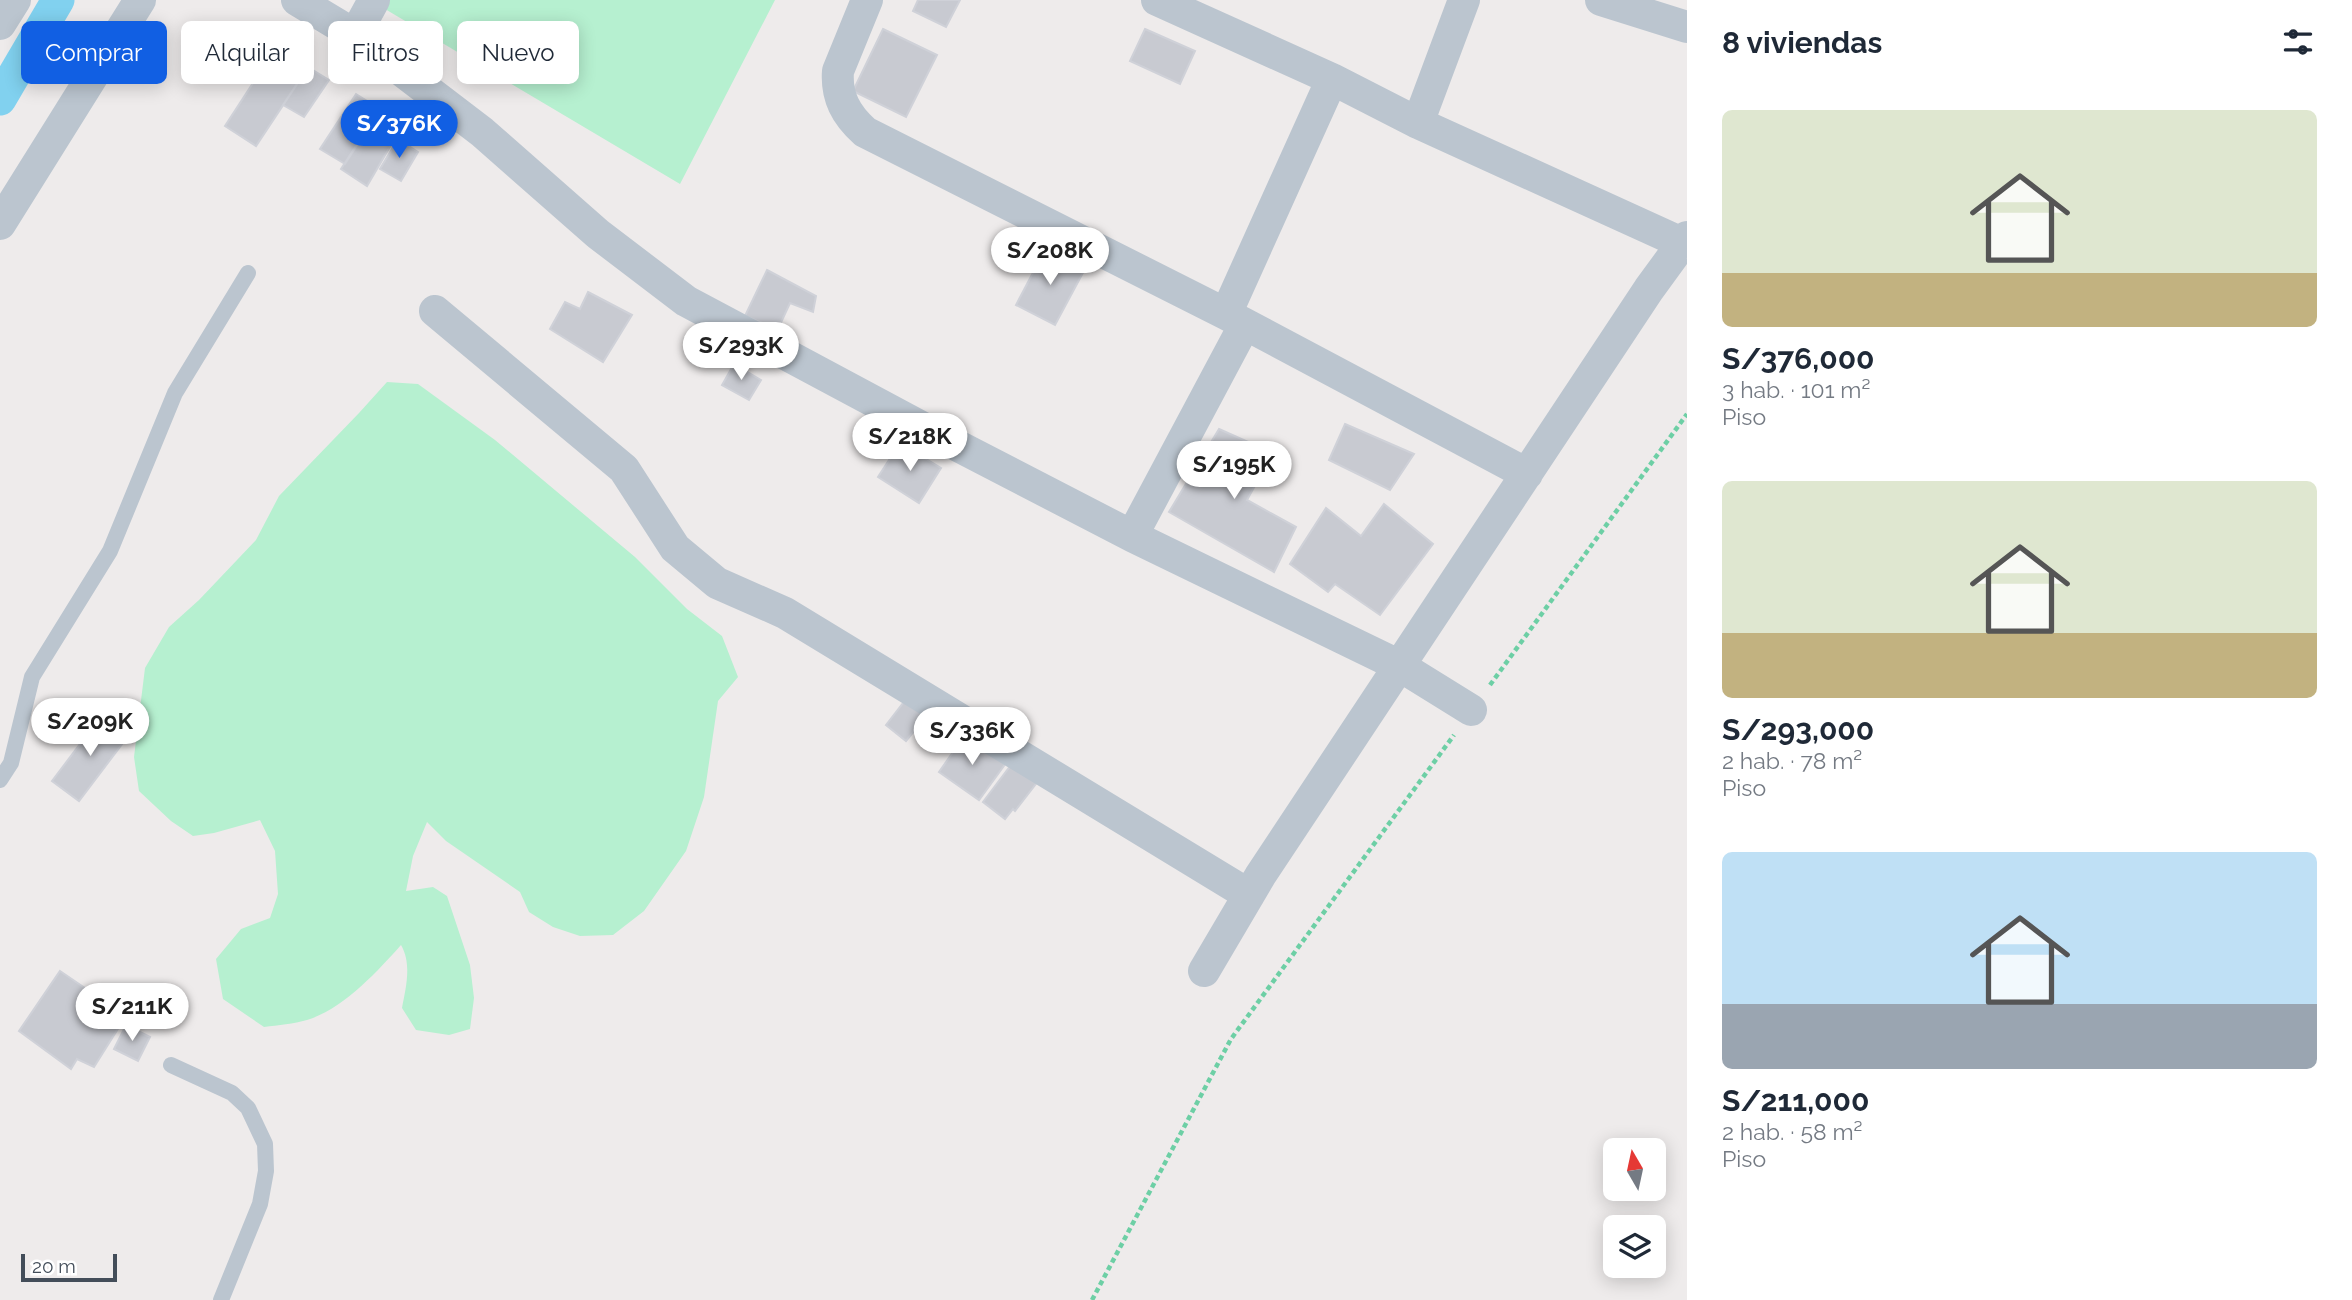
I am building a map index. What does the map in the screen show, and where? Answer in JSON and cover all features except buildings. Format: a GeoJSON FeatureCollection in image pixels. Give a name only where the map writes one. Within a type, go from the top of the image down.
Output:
{"type":"FeatureCollection","features":[{"type":"Feature","properties":{"kind":"street"},"geometry":{"type":"LineString","coordinates":[[0,24],[15,0]]}},
{"type":"Feature","properties":{"kind":"street"},"geometry":{"type":"LineString","coordinates":[[0,224],[140,0]]}},
{"type":"Feature","properties":{"kind":"street"},"geometry":{"type":"LineString","coordinates":[[298,0],[332,21]]}},
{"type":"Feature","properties":{"kind":"street"},"geometry":{"type":"LineString","coordinates":[[363,21],[374,0]]}},
{"type":"Feature","properties":{"kind":"street"},"geometry":{"type":"LineString","coordinates":[[867,0],[838,71],[839,94],[843,105],[865,132],[1235,319],[1527,474]]}},
{"type":"Feature","properties":{"kind":"street"},"geometry":{"type":"LineString","coordinates":[[1157,0],[1332,79],[1418,123],[1685,240],[1649,289],[1249,895],[1204,971]]}},
{"type":"Feature","properties":{"kind":"street"},"geometry":{"type":"LineString","coordinates":[[1418,123],[1464,0]]}},
{"type":"Feature","properties":{"kind":"street"},"geometry":{"type":"LineString","coordinates":[[1601,0],[1687,27]]}},
{"type":"Feature","properties":{"kind":"street"},"geometry":{"type":"LineString","coordinates":[[1132,536],[1235,319],[1332,79]]}},
{"type":"Feature","properties":{"kind":"street"},"geometry":{"type":"LineString","coordinates":[[419,84],[482,132],[598,234],[686,301],[1132,536],[1400,666],[1471,710]]}},
{"type":"Feature","properties":{"kind":"street"},"geometry":{"type":"LineString","coordinates":[[435,311],[624,469],[675,548],[717,583],[785,613],[1249,895]]}},
{"type":"Feature","properties":{"kind":"lane"},"geometry":{"type":"LineString","coordinates":[[0,780],[11,762],[32,677],[110,551],[175,393],[248,273]]}},
{"type":"Feature","properties":{"kind":"lane"},"geometry":{"type":"LineString","coordinates":[[171,1065],[232,1093],[248,1108],[265,1144],[266,1171],[260,1204],[221,1300]]}},
{"type":"Feature","properties":{"kind":"path"},"geometry":{"type":"LineString","coordinates":[[1092,1300],[1231,1039],[1687,414]]}},
{"type":"Feature","properties":{"kind":"green space"},"geometry":{"type":"Polygon","coordinates":[[[389,0],[775,0],[680,184],[511,84],[579,84],[579,21],[457,21],[457,52],[443,43],[443,21],[405,21],[385,9],[389,0]]]}},
{"type":"Feature","properties":{"kind":"green space"},"geometry":{"type":"Polygon","coordinates":[[[387,382],[418,384],[495,440],[635,557],[687,609],[722,636],[738,677],[718,701],[704,797],[686,851],[644,911],[613,935],[580,936],[553,927],[529,912],[520,892],[446,841],[427,822],[413,856],[406,891],[433,887],[447,896],[470,965],[474,998],[470,1029],[449,1035],[416,1030],[402,1008],[407,968],[401,945],[370,978],[334,1007],[307,1020],[264,1027],[223,999],[216,959],[241,929],[270,918],[278,894],[275,851],[260,820],[193,836],[171,821],[139,791],[134,757],[145,668],[169,627],[199,600],[256,540],[279,496],[387,382]]]}},
{"type":"Feature","properties":{"kind":"waterway"},"geometry":{"type":"LineString","coordinates":[[0,99],[58,0]]}}]}
